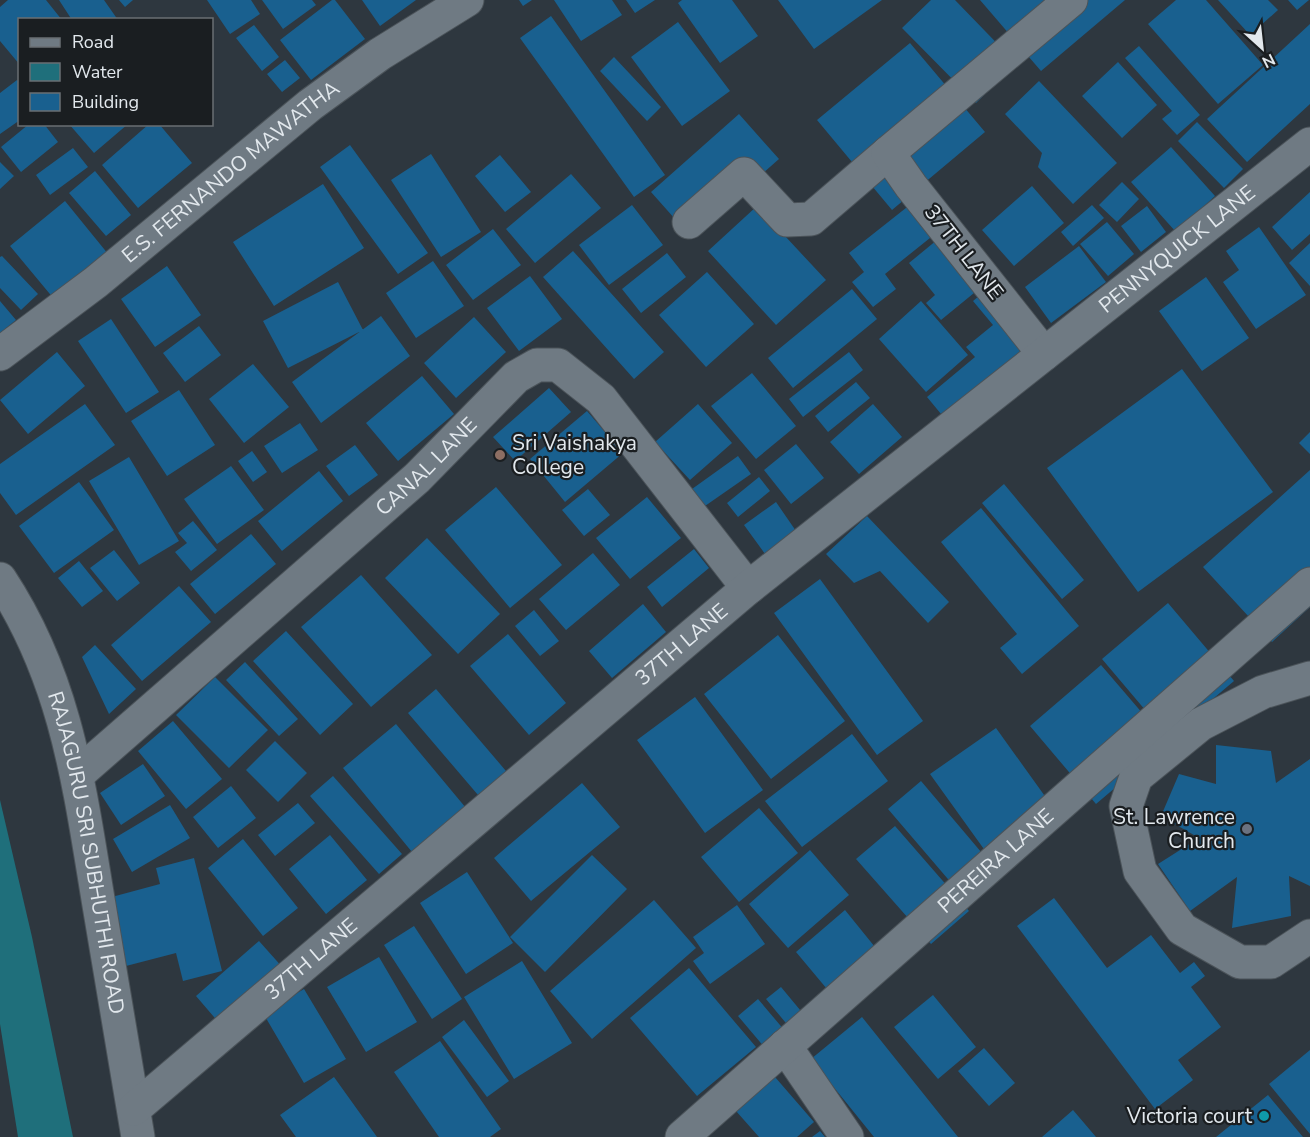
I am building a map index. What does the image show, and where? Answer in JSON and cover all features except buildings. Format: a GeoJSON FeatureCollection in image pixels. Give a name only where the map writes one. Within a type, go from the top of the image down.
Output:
{"type":"FeatureCollection","features":[{"type":"Feature","properties":{"kind":"street","name":"E.S. FERNANDO MAWATHA"},"geometry":{"type":"LineString","coordinates":[[0,354],[96,282],[310,105],[380,54],[467,0]]}},
{"type":"Feature","properties":{"kind":"street"},"geometry":{"type":"LineString","coordinates":[[689,222],[744,174],[787,219],[811,219],[1071,0]]}},
{"type":"Feature","properties":{"kind":"street","name":"PENNYQUICK LANE"},"geometry":{"type":"LineString","coordinates":[[1044,354],[1310,144]]}},
{"type":"Feature","properties":{"kind":"street","name":"37TH LANE"},"geometry":{"type":"LineString","coordinates":[[136,1123],[748,588],[1044,354],[911,186],[888,153]]}},
{"type":"Feature","properties":{"kind":"street","name":"CANAL LANE"},"geometry":{"type":"LineString","coordinates":[[77,775],[417,478],[516,377],[537,365],[558,366],[601,399],[748,588]]}},
{"type":"Feature","properties":{"kind":"street","name":"RAJAGURU SRI SUBHUTHI ROAD"},"geometry":{"type":"LineString","coordinates":[[0,579],[18,608],[40,655],[62,714],[77,775],[136,1123]]}},
{"type":"Feature","properties":{"kind":"street","name":"PEREIRA LANE"},"geometry":{"type":"LineString","coordinates":[[681,1137],[1310,584]]}},
{"type":"Feature","properties":{"kind":"street"},"geometry":{"type":"LineString","coordinates":[[1310,678],[1263,692],[1201,724],[1136,777],[1126,806],[1140,871],[1182,929],[1240,962],[1271,962],[1310,936]]}},
{"type":"Feature","properties":{"kind":"street"},"geometry":{"type":"LineString","coordinates":[[785,1046],[848,1137]]}},
{"type":"Feature","properties":{"kind":"water"},"geometry":{"type":"Polygon","coordinates":[[[0,800],[32,937],[73,1137],[18,1137],[0,1024],[0,800]]]}},
{"type":"Feature","properties":{"kind":"place","name":"Sri Vaishakya College"},"geometry":{"type":"Point","coordinates":[500,455]}},
{"type":"Feature","properties":{"kind":"place","name":"St. Lawrence Church"},"geometry":{"type":"Point","coordinates":[1247,829]}},
{"type":"Feature","properties":{"kind":"place","name":"Victoria court"},"geometry":{"type":"Point","coordinates":[1264,1116]}}]}
